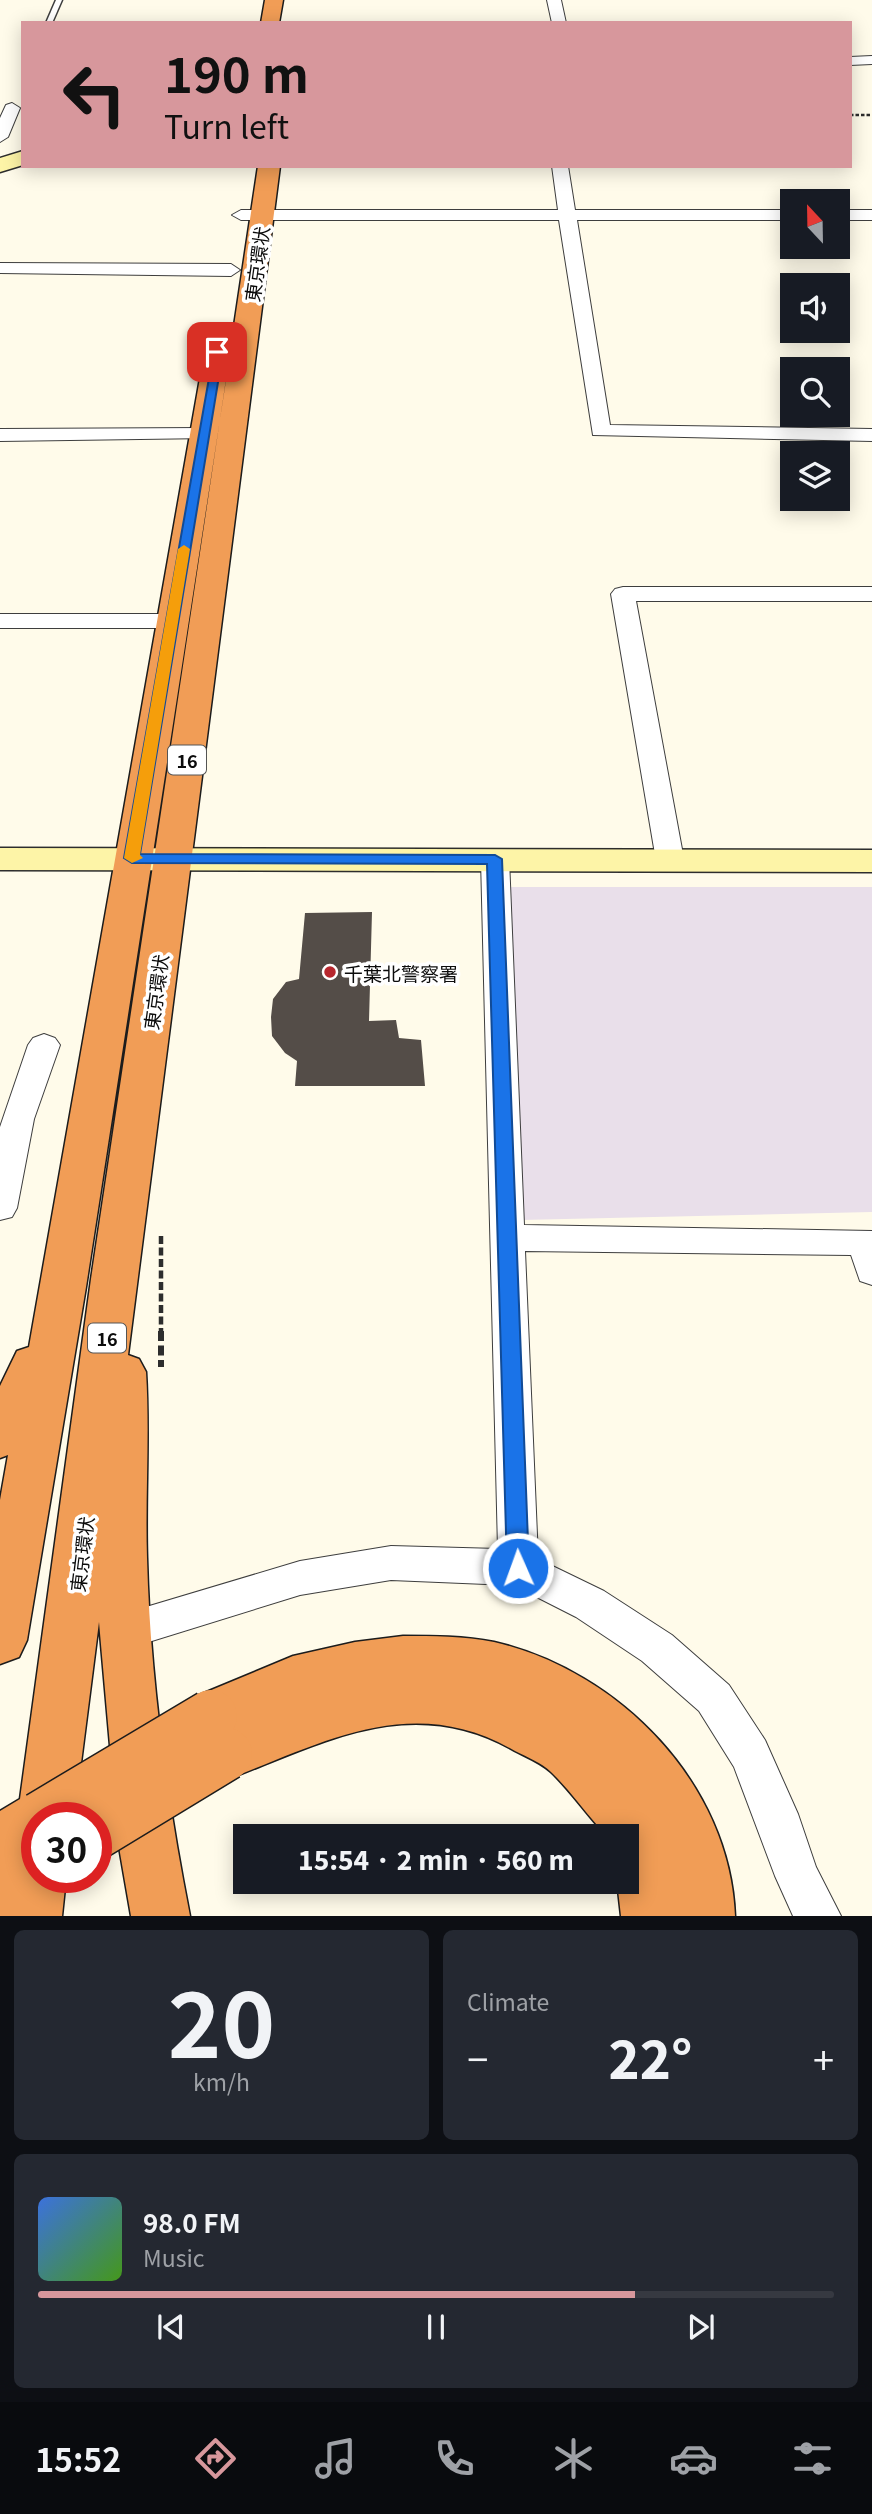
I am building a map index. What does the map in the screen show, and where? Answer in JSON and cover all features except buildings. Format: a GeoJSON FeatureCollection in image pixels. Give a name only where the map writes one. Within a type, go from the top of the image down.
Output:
{"type":"FeatureCollection","features":[{"type":"Feature","properties":{"kind":"highway"},"geometry":{"type":"LineString","coordinates":[[270,21],[274,0]]}},
{"type":"Feature","properties":{"kind":"highway","name":"東京環状"},"geometry":{"type":"LineString","coordinates":[[0,1640],[63,1286],[152,858],[252,215],[248,168]]}},
{"type":"Feature","properties":{"kind":"highway","name":"東京環状"},"geometry":{"type":"LineString","coordinates":[[48,1802],[71,1639],[114,1279],[172,621],[231,270],[268,168]]}},
{"type":"Feature","properties":{"kind":"highway"},"geometry":{"type":"LineString","coordinates":[[114,1279],[124,1404],[121,1559],[126,1631],[148,1847],[160,1916]]}},
{"type":"Feature","properties":{"kind":"highway"},"geometry":{"type":"LineString","coordinates":[[0,1438],[29,1379],[63,1286]]}},
{"type":"Feature","properties":{"kind":"highway"},"geometry":{"type":"LineString","coordinates":[[112,1820],[219,1735],[302,1677],[398,1658],[451,1658],[513,1671],[556,1689],[593,1712],[637,1755],[667,1792],[695,1850],[706,1897],[705,1916]]}},
{"type":"Feature","properties":{"kind":"highway"},"geometry":{"type":"LineString","coordinates":[[75,1802],[219,1735],[400,1698],[455,1700],[508,1717],[570,1753],[620,1808],[646,1877],[651,1916]]}},
{"type":"Feature","properties":{"kind":"highway"},"geometry":{"type":"LineString","coordinates":[[0,1842],[21,1829]]}},
{"type":"Feature","properties":{"kind":"highway"},"geometry":{"type":"LineString","coordinates":[[0,1891],[21,1879]]}},
{"type":"Feature","properties":{"kind":"highway"},"geometry":{"type":"LineString","coordinates":[[32,1916],[35,1893]]}},
{"type":"Feature","properties":{"kind":"street"},"geometry":{"type":"LineString","coordinates":[[554,0],[559,21]]}},
{"type":"Feature","properties":{"kind":"street"},"geometry":{"type":"LineString","coordinates":[[852,61],[872,61]]}},
{"type":"Feature","properties":{"kind":"street"},"geometry":{"type":"LineString","coordinates":[[0,137],[12,108]]}},
{"type":"Feature","properties":{"kind":"street"},"geometry":{"type":"LineString","coordinates":[[560,168],[600,431],[872,435]]}},
{"type":"Feature","properties":{"kind":"street"},"geometry":{"type":"LineString","coordinates":[[252,215],[780,215]]}},
{"type":"Feature","properties":{"kind":"street"},"geometry":{"type":"LineString","coordinates":[[850,215],[872,215]]}},
{"type":"Feature","properties":{"kind":"street"},"geometry":{"type":"LineString","coordinates":[[0,268],[231,270]]}},
{"type":"Feature","properties":{"kind":"street"},"geometry":{"type":"LineString","coordinates":[[0,435],[203,434]]}},
{"type":"Feature","properties":{"kind":"street"},"geometry":{"type":"LineString","coordinates":[[670,860],[624,594],[872,594]]}},
{"type":"Feature","properties":{"kind":"street"},"geometry":{"type":"LineString","coordinates":[[0,621],[172,621]]}},
{"type":"Feature","properties":{"kind":"street"},"geometry":{"type":"LineString","coordinates":[[0,859],[872,861]]}},
{"type":"Feature","properties":{"kind":"street"},"geometry":{"type":"LineString","coordinates":[[495,859],[518,1568]]}},
{"type":"Feature","properties":{"kind":"street"},"geometry":{"type":"LineString","coordinates":[[0,1208],[9,1119],[44,1045]]}},
{"type":"Feature","properties":{"kind":"street"},"geometry":{"type":"LineString","coordinates":[[509,1238],[866,1242],[872,1272]]}},
{"type":"Feature","properties":{"kind":"street"},"geometry":{"type":"LineString","coordinates":[[126,1631],[300,1578],[352,1569],[404,1563],[518,1568],[590,1604],[646,1640],[714,1698],[750,1755],[776,1814],[797,1876],[818,1916]]}},
{"type":"Feature","properties":{"kind":"lane"},"geometry":{"type":"LineString","coordinates":[[50,21],[59,0]]}},
{"type":"Feature","properties":{"kind":"path"},"geometry":{"type":"LineString","coordinates":[[852,115],[872,115]]}},
{"type":"Feature","properties":{"kind":"path"},"geometry":{"type":"LineString","coordinates":[[161,1223],[161,1376]]}},
{"type":"Feature","properties":{"kind":"shaded area"},"geometry":{"type":"Polygon","coordinates":[[[510,887],[872,887],[872,1212],[521,1220],[510,887]]]}},
{"type":"Feature","properties":{"kind":"slow traffic"},"geometry":{"type":"LineString","coordinates":[[135,858],[132,858],[184,549]]}},
{"type":"Feature","properties":{"kind":"place","name":"千葉北警察署"},"geometry":{"type":"Point","coordinates":[330,972]}},
{"type":"Feature","properties":{"kind":"route"},"geometry":{"type":"LineString","coordinates":[[217,352],[132,858],[495,859],[518,1568]]}}]}
